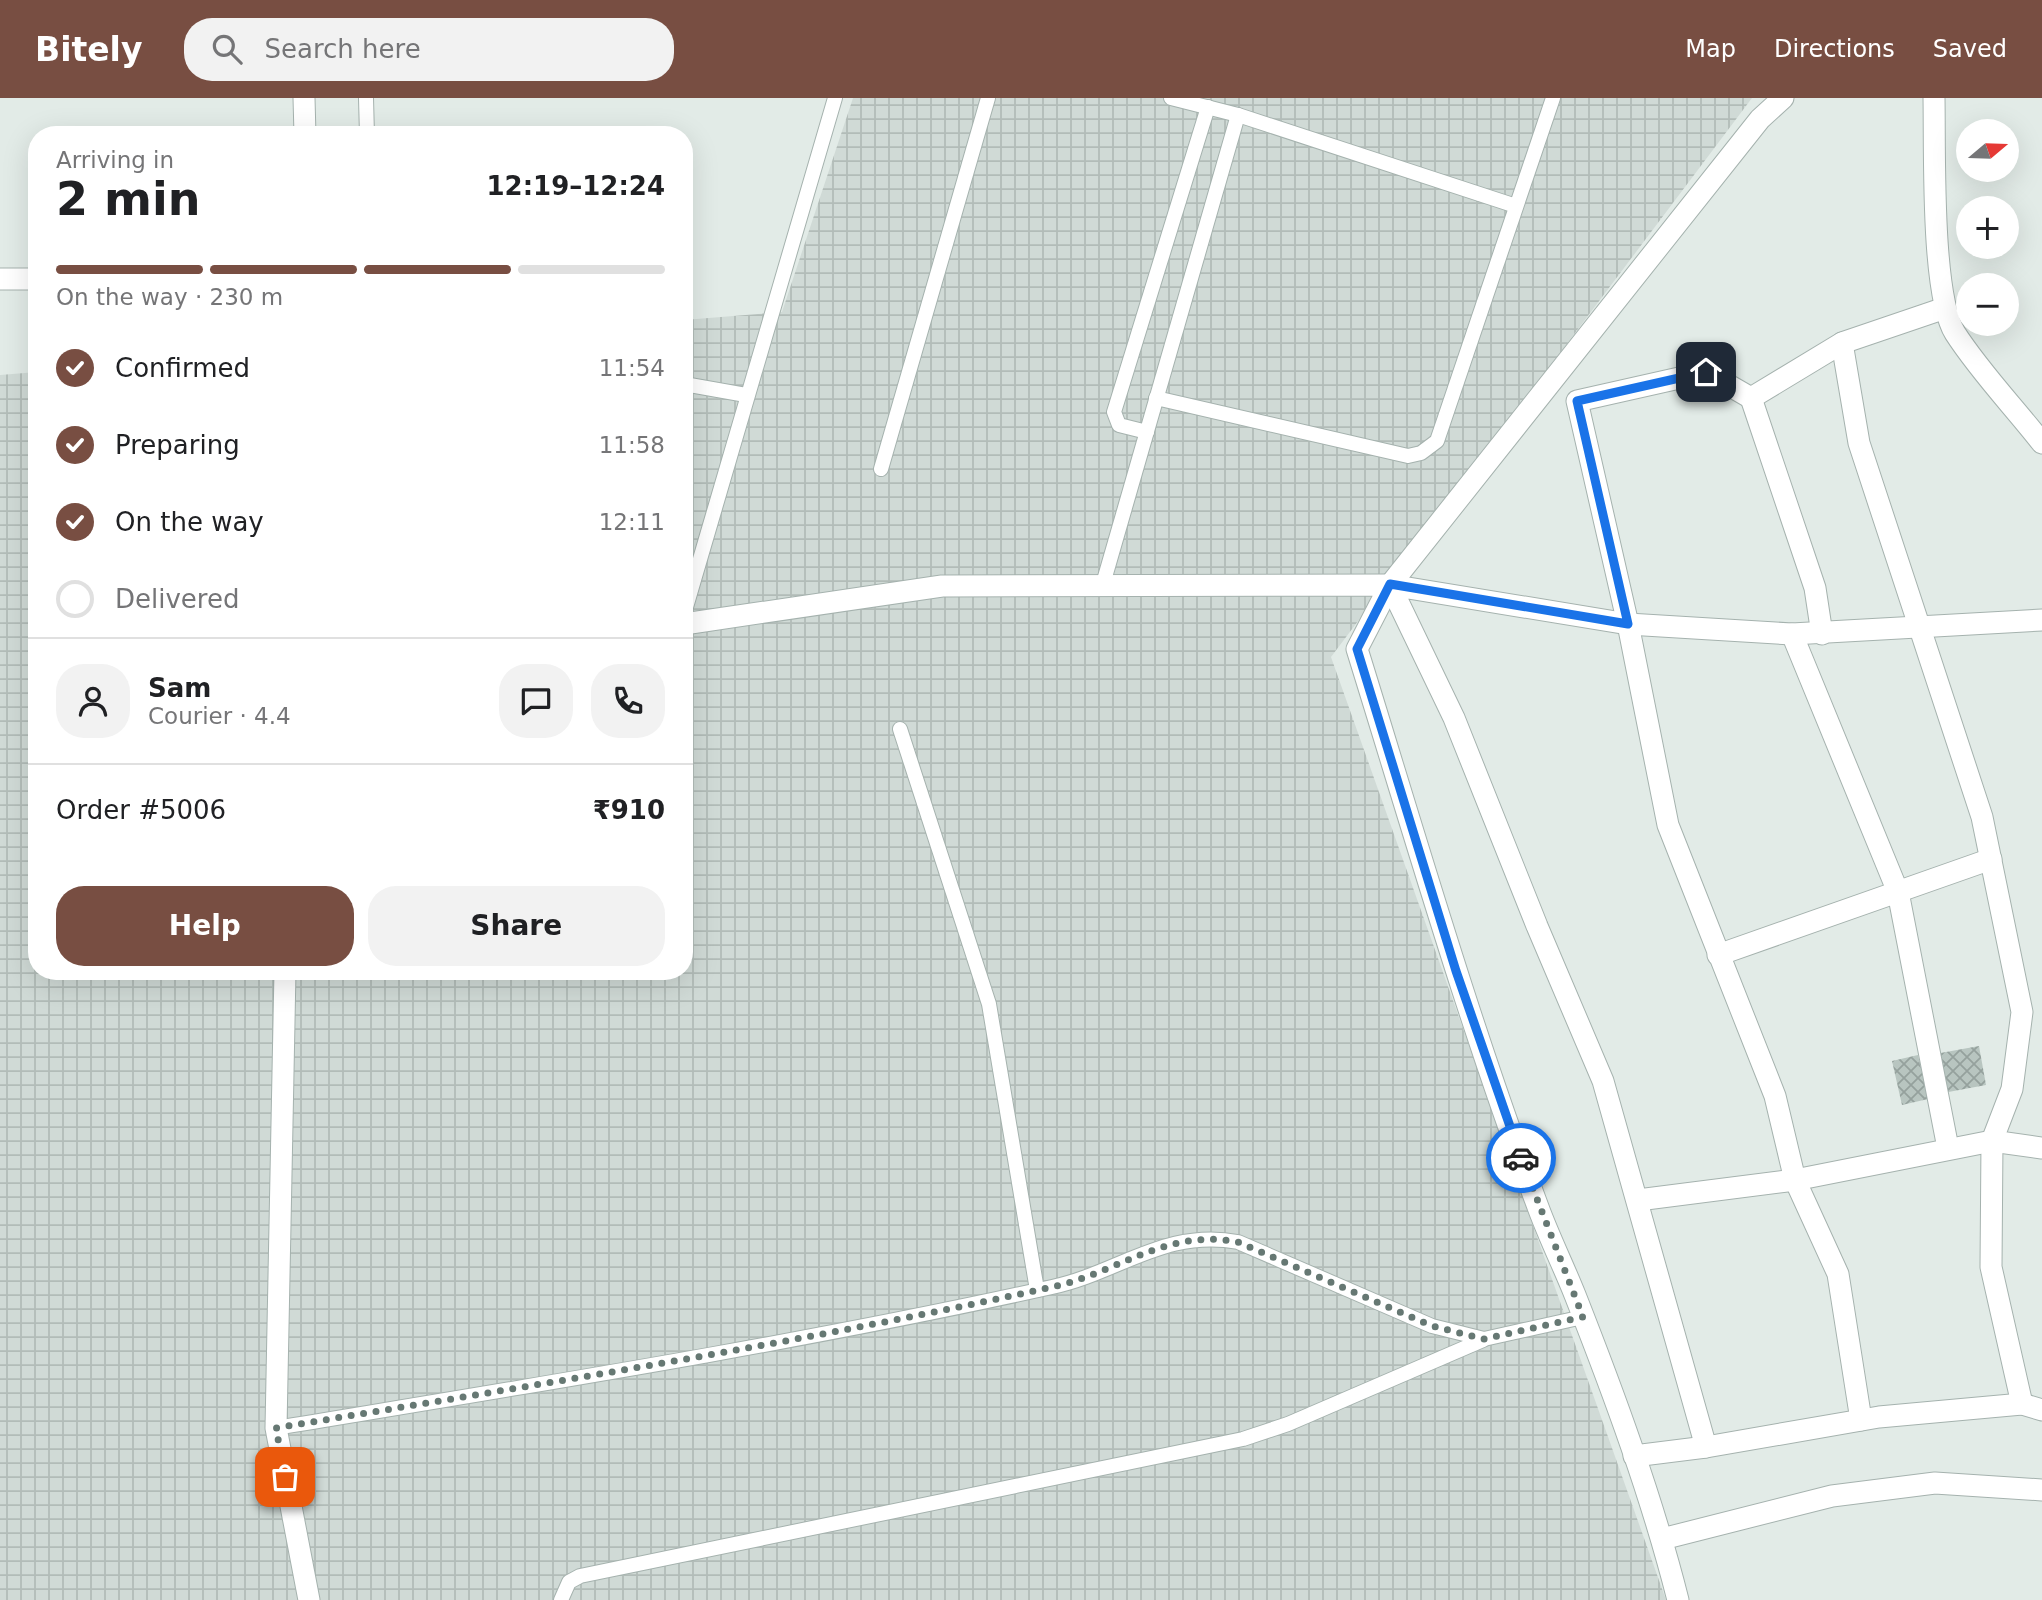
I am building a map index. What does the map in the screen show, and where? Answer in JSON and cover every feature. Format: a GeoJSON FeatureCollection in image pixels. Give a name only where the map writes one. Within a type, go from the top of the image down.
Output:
{"type":"FeatureCollection","features":[{"type":"Feature","properties":{"kind":"street"},"geometry":{"type":"LineString","coordinates":[[304,98],[305,126]]}},
{"type":"Feature","properties":{"kind":"street"},"geometry":{"type":"LineString","coordinates":[[1678,1600],[1662,1539],[1634,1456],[1583,1317],[1538,1208],[1456,971],[1357,649],[1390,584],[1760,119],[1783,98]]}},
{"type":"Feature","properties":{"kind":"street"},"geometry":{"type":"LineString","coordinates":[[1934,98],[1936,207],[1945,308],[1954,332],[2042,443]]}},
{"type":"Feature","properties":{"kind":"street"},"geometry":{"type":"LineString","coordinates":[[0,279],[28,279]]}},
{"type":"Feature","properties":{"kind":"street"},"geometry":{"type":"LineString","coordinates":[[1751,398],[1842,343],[1945,308]]}},
{"type":"Feature","properties":{"kind":"street"},"geometry":{"type":"LineString","coordinates":[[1634,1456],[1706,1447],[1861,1420],[2032,1407],[1991,1267],[1992,1141],[2012,1089],[2022,1012],[1982,817],[1859,443],[1842,343]]}},
{"type":"Feature","properties":{"kind":"street"},"geometry":{"type":"LineString","coordinates":[[1822,634],[1815,588],[1751,398],[1706,372],[1577,401],[1628,624],[1668,825],[1775,1096],[1795,1180],[1838,1274],[1861,1420]]}},
{"type":"Feature","properties":{"kind":"street"},"geometry":{"type":"LineString","coordinates":[[693,623],[942,586],[1103,584],[1390,584],[1628,624],[1792,634],[2042,620]]}},
{"type":"Feature","properties":{"kind":"street"},"geometry":{"type":"LineString","coordinates":[[1390,584],[1454,718],[1536,926],[1603,1081],[1706,1447]]}},
{"type":"Feature","properties":{"kind":"street"},"geometry":{"type":"LineString","coordinates":[[1792,634],[1898,892],[1948,1148]]}},
{"type":"Feature","properties":{"kind":"street"},"geometry":{"type":"LineString","coordinates":[[1718,955],[1991,859]]}},
{"type":"Feature","properties":{"kind":"street"},"geometry":{"type":"LineString","coordinates":[[285,980],[276,1428],[309,1600]]}},
{"type":"Feature","properties":{"kind":"street"},"geometry":{"type":"LineString","coordinates":[[1638,1200],[1795,1180],[1992,1141],[2042,1148]]}},
{"type":"Feature","properties":{"kind":"street"},"geometry":{"type":"LineString","coordinates":[[1662,1539],[1832,1496],[1935,1483],[2042,1490]]}},
{"type":"Feature","properties":{"kind":"lane"},"geometry":{"type":"LineString","coordinates":[[366,98],[367,126]]}},
{"type":"Feature","properties":{"kind":"lane"},"geometry":{"type":"LineString","coordinates":[[693,582],[835,98]]}},
{"type":"Feature","properties":{"kind":"lane"},"geometry":{"type":"LineString","coordinates":[[881,470],[988,98]]}},
{"type":"Feature","properties":{"kind":"lane"},"geometry":{"type":"LineString","coordinates":[[1171,98],[1238,116],[1516,206]]}},
{"type":"Feature","properties":{"kind":"lane"},"geometry":{"type":"LineString","coordinates":[[1156,398],[1408,456],[1431,448],[1437,441],[1553,98]]}},
{"type":"Feature","properties":{"kind":"lane"},"geometry":{"type":"LineString","coordinates":[[1147,432],[1119,425],[1114,412],[1208,107]]}},
{"type":"Feature","properties":{"kind":"lane"},"geometry":{"type":"LineString","coordinates":[[1103,584],[1238,116]]}},
{"type":"Feature","properties":{"kind":"lane"},"geometry":{"type":"LineString","coordinates":[[693,386],[746,395]]}},
{"type":"Feature","properties":{"kind":"lane"},"geometry":{"type":"LineString","coordinates":[[900,729],[989,1004],[1037,1290]]}},
{"type":"Feature","properties":{"kind":"lane"},"geometry":{"type":"LineString","coordinates":[[276,1428],[716,1353],[1037,1290],[1069,1283],[1166,1245],[1214,1237],[1238,1242],[1432,1326],[1484,1339]]}},
{"type":"Feature","properties":{"kind":"lane"},"geometry":{"type":"LineString","coordinates":[[561,1600],[569,1583],[580,1576],[1243,1439],[1289,1424],[1484,1339],[1583,1317]]}},
{"type":"Feature","properties":{"kind":"shaded area"},"geometry":{"type":"Polygon","coordinates":[[[853,98],[1752,98],[1331,657],[1666,1600],[0,1600],[0,375],[28,373],[28,980],[693,980],[693,319],[782,312],[853,98]]]}},
{"type":"Feature","properties":{"kind":"building"},"geometry":{"type":"Polygon","coordinates":[[[1979,1046],[1986,1085],[1943,1093],[1935,1054],[1979,1046]]]}},
{"type":"Feature","properties":{"kind":"building"},"geometry":{"type":"Polygon","coordinates":[[[1918,1055],[1928,1099],[1902,1105],[1892,1061],[1918,1055]]]}},
{"type":"Feature","properties":{"kind":"way so far"},"geometry":{"type":"LineString","coordinates":[[285,1477],[276,1428],[705,1355],[1051,1288],[1189,1239],[1214,1237],[1238,1242],[1432,1326],[1469,1337],[1484,1339],[1583,1317],[1538,1208],[1521,1158]]}},
{"type":"Feature","properties":{"kind":"route"},"geometry":{"type":"LineString","coordinates":[[1521,1158],[1456,971],[1357,649],[1390,584],[1628,624],[1577,401],[1706,372]]}}]}
